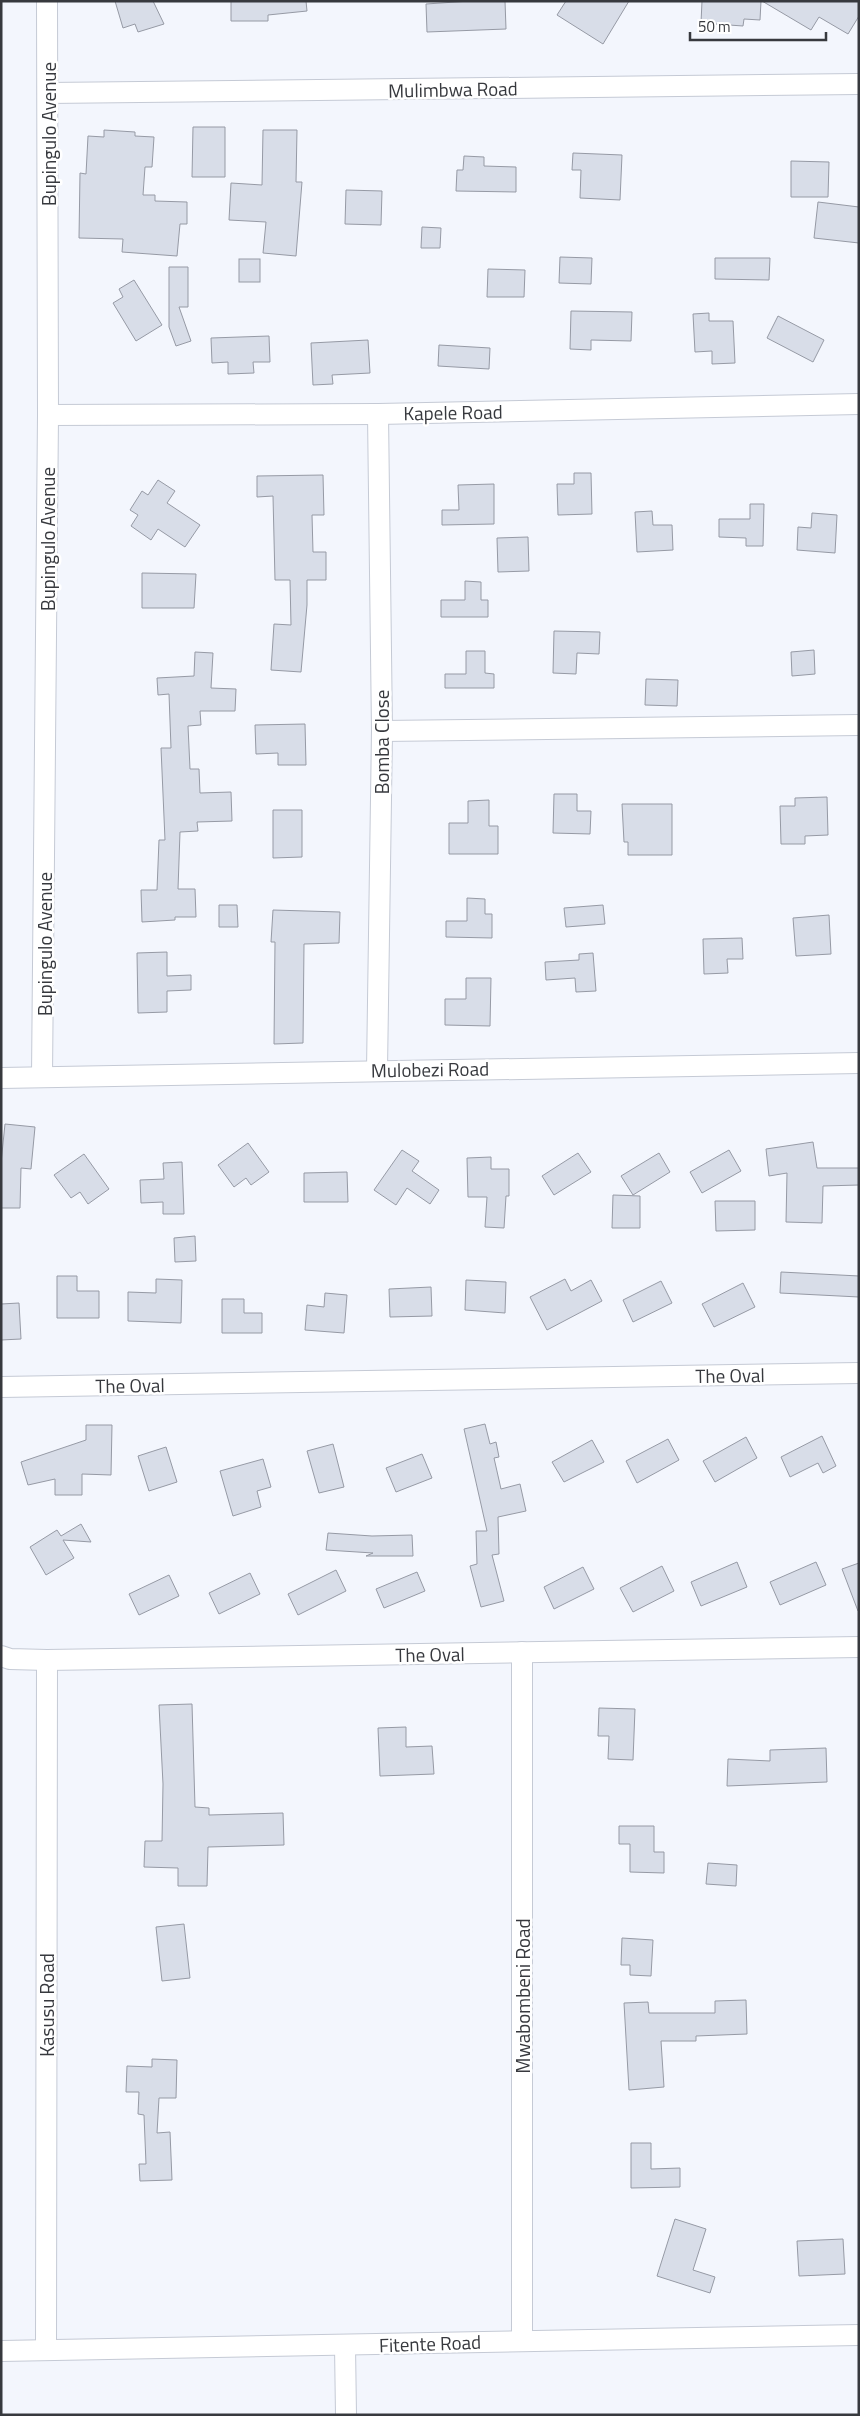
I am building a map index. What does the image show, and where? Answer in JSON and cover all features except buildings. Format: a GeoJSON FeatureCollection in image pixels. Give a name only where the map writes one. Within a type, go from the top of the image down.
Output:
{"type":"FeatureCollection","features":[{"type":"Feature","properties":{"kind":"street","name":"Bupingulo Avenue"},"geometry":{"type":"LineString","coordinates":[[42,1077],[48,415],[47,1]]}},
{"type":"Feature","properties":{"kind":"street","name":"Mulimbwa Road"},"geometry":{"type":"LineString","coordinates":[[48,93],[859,84]]}},
{"type":"Feature","properties":{"kind":"street","name":"Kapele Road"},"geometry":{"type":"LineString","coordinates":[[48,415],[378,414],[859,404]]}},
{"type":"Feature","properties":{"kind":"street","name":"Bomba Close"},"geometry":{"type":"LineString","coordinates":[[377,1070],[382,731],[378,414]]}},
{"type":"Feature","properties":{"kind":"street"},"geometry":{"type":"LineString","coordinates":[[382,731],[859,725]]}},
{"type":"Feature","properties":{"kind":"street","name":"Mulobezi Road"},"geometry":{"type":"LineString","coordinates":[[1,1078],[859,1063]]}},
{"type":"Feature","properties":{"kind":"street","name":"The Oval"},"geometry":{"type":"LineString","coordinates":[[1,1387],[859,1373]]}},
{"type":"Feature","properties":{"kind":"street","name":"The Oval"},"geometry":{"type":"LineString","coordinates":[[1,1656],[10,1659],[46,1660],[859,1647]]}},
{"type":"Feature","properties":{"kind":"street","name":"Mwabombeni Road"},"geometry":{"type":"LineString","coordinates":[[522,1652],[522,2340]]}},
{"type":"Feature","properties":{"kind":"street","name":"Kasusu Road"},"geometry":{"type":"LineString","coordinates":[[46,1660],[46,2350]]}},
{"type":"Feature","properties":{"kind":"street","name":"Fitente Road"},"geometry":{"type":"LineString","coordinates":[[1,2351],[859,2335]]}},
{"type":"Feature","properties":{"kind":"street"},"geometry":{"type":"LineString","coordinates":[[346,2346],[346,2415]]}}]}
